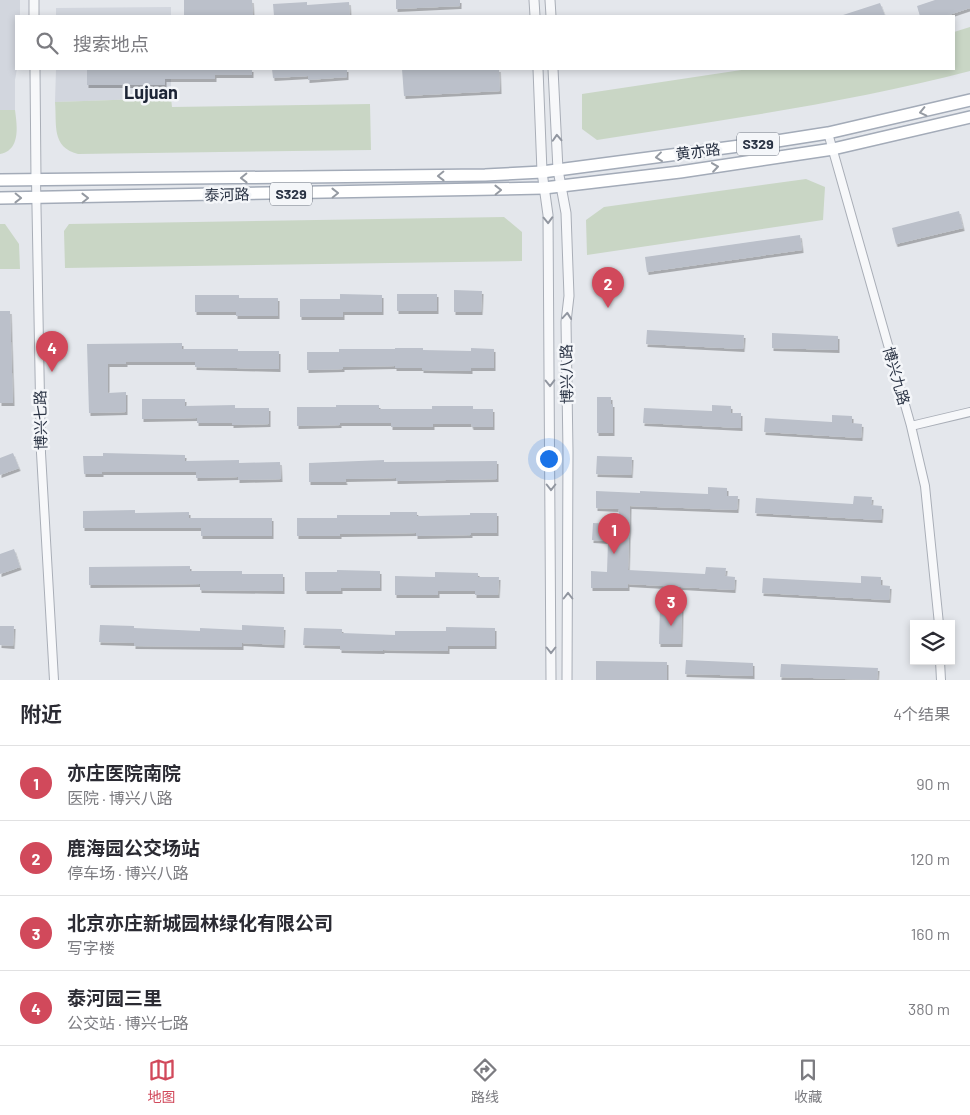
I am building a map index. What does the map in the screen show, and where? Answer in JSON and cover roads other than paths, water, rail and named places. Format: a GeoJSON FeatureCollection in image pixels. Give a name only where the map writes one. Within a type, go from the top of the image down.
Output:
{"type":"FeatureCollection","features":[{"type":"Feature","properties":{"kind":"main road","name":"黄亦路"},"geometry":{"type":"LineString","coordinates":[[542,172],[777,142],[828,133],[970,100]]}},
{"type":"Feature","properties":{"kind":"main road","name":"黄亦路"},"geometry":{"type":"LineString","coordinates":[[544,188],[680,172],[833,149],[970,117]]}},
{"type":"Feature","properties":{"kind":"main road","name":"泰河路"},"geometry":{"type":"LineString","coordinates":[[0,180],[485,175],[542,172]]}},
{"type":"Feature","properties":{"kind":"main road","name":"泰河路"},"geometry":{"type":"LineString","coordinates":[[0,198],[37,199],[544,188]]}},
{"type":"Feature","properties":{"kind":"street"},"geometry":{"type":"LineString","coordinates":[[34,0],[34,15]]}},
{"type":"Feature","properties":{"kind":"street"},"geometry":{"type":"LineString","coordinates":[[534,0],[535,15]]}},
{"type":"Feature","properties":{"kind":"street"},"geometry":{"type":"LineString","coordinates":[[550,0],[551,15]]}},
{"type":"Feature","properties":{"kind":"street","name":"博兴七路"},"geometry":{"type":"LineString","coordinates":[[35,70],[41,453],[54,680]]}},
{"type":"Feature","properties":{"kind":"street","name":"博兴八路"},"geometry":{"type":"LineString","coordinates":[[538,70],[542,172],[548,215],[551,680]]}},
{"type":"Feature","properties":{"kind":"street","name":"博兴八路"},"geometry":{"type":"LineString","coordinates":[[553,70],[558,170],[566,213],[569,296],[566,322],[568,452],[567,680]]}},
{"type":"Feature","properties":{"kind":"street","name":"博兴九路"},"geometry":{"type":"LineString","coordinates":[[828,133],[925,486],[939,620]]}},
{"type":"Feature","properties":{"kind":"street"},"geometry":{"type":"LineString","coordinates":[[910,426],[970,412]]}},
{"type":"Feature","properties":{"kind":"street"},"geometry":{"type":"LineString","coordinates":[[940,665],[940,680]]}},
{"type":"Feature","properties":{"kind":"place","name":"鹿海园公交场站"},"geometry":{"type":"Point","coordinates":[608,308]}},
{"type":"Feature","properties":{"kind":"place","name":"泰河园三里"},"geometry":{"type":"Point","coordinates":[52,372]}},
{"type":"Feature","properties":{"kind":"place","name":"亦庄医院南院"},"geometry":{"type":"Point","coordinates":[614,554]}},
{"type":"Feature","properties":{"kind":"place","name":"北京亦庄新城园林绿化有限公司"},"geometry":{"type":"Point","coordinates":[671,626]}},
{"type":"Feature","properties":{"kind":"district","name":"Lujuan"},"geometry":{"type":"Point","coordinates":[151,93]}}]}
